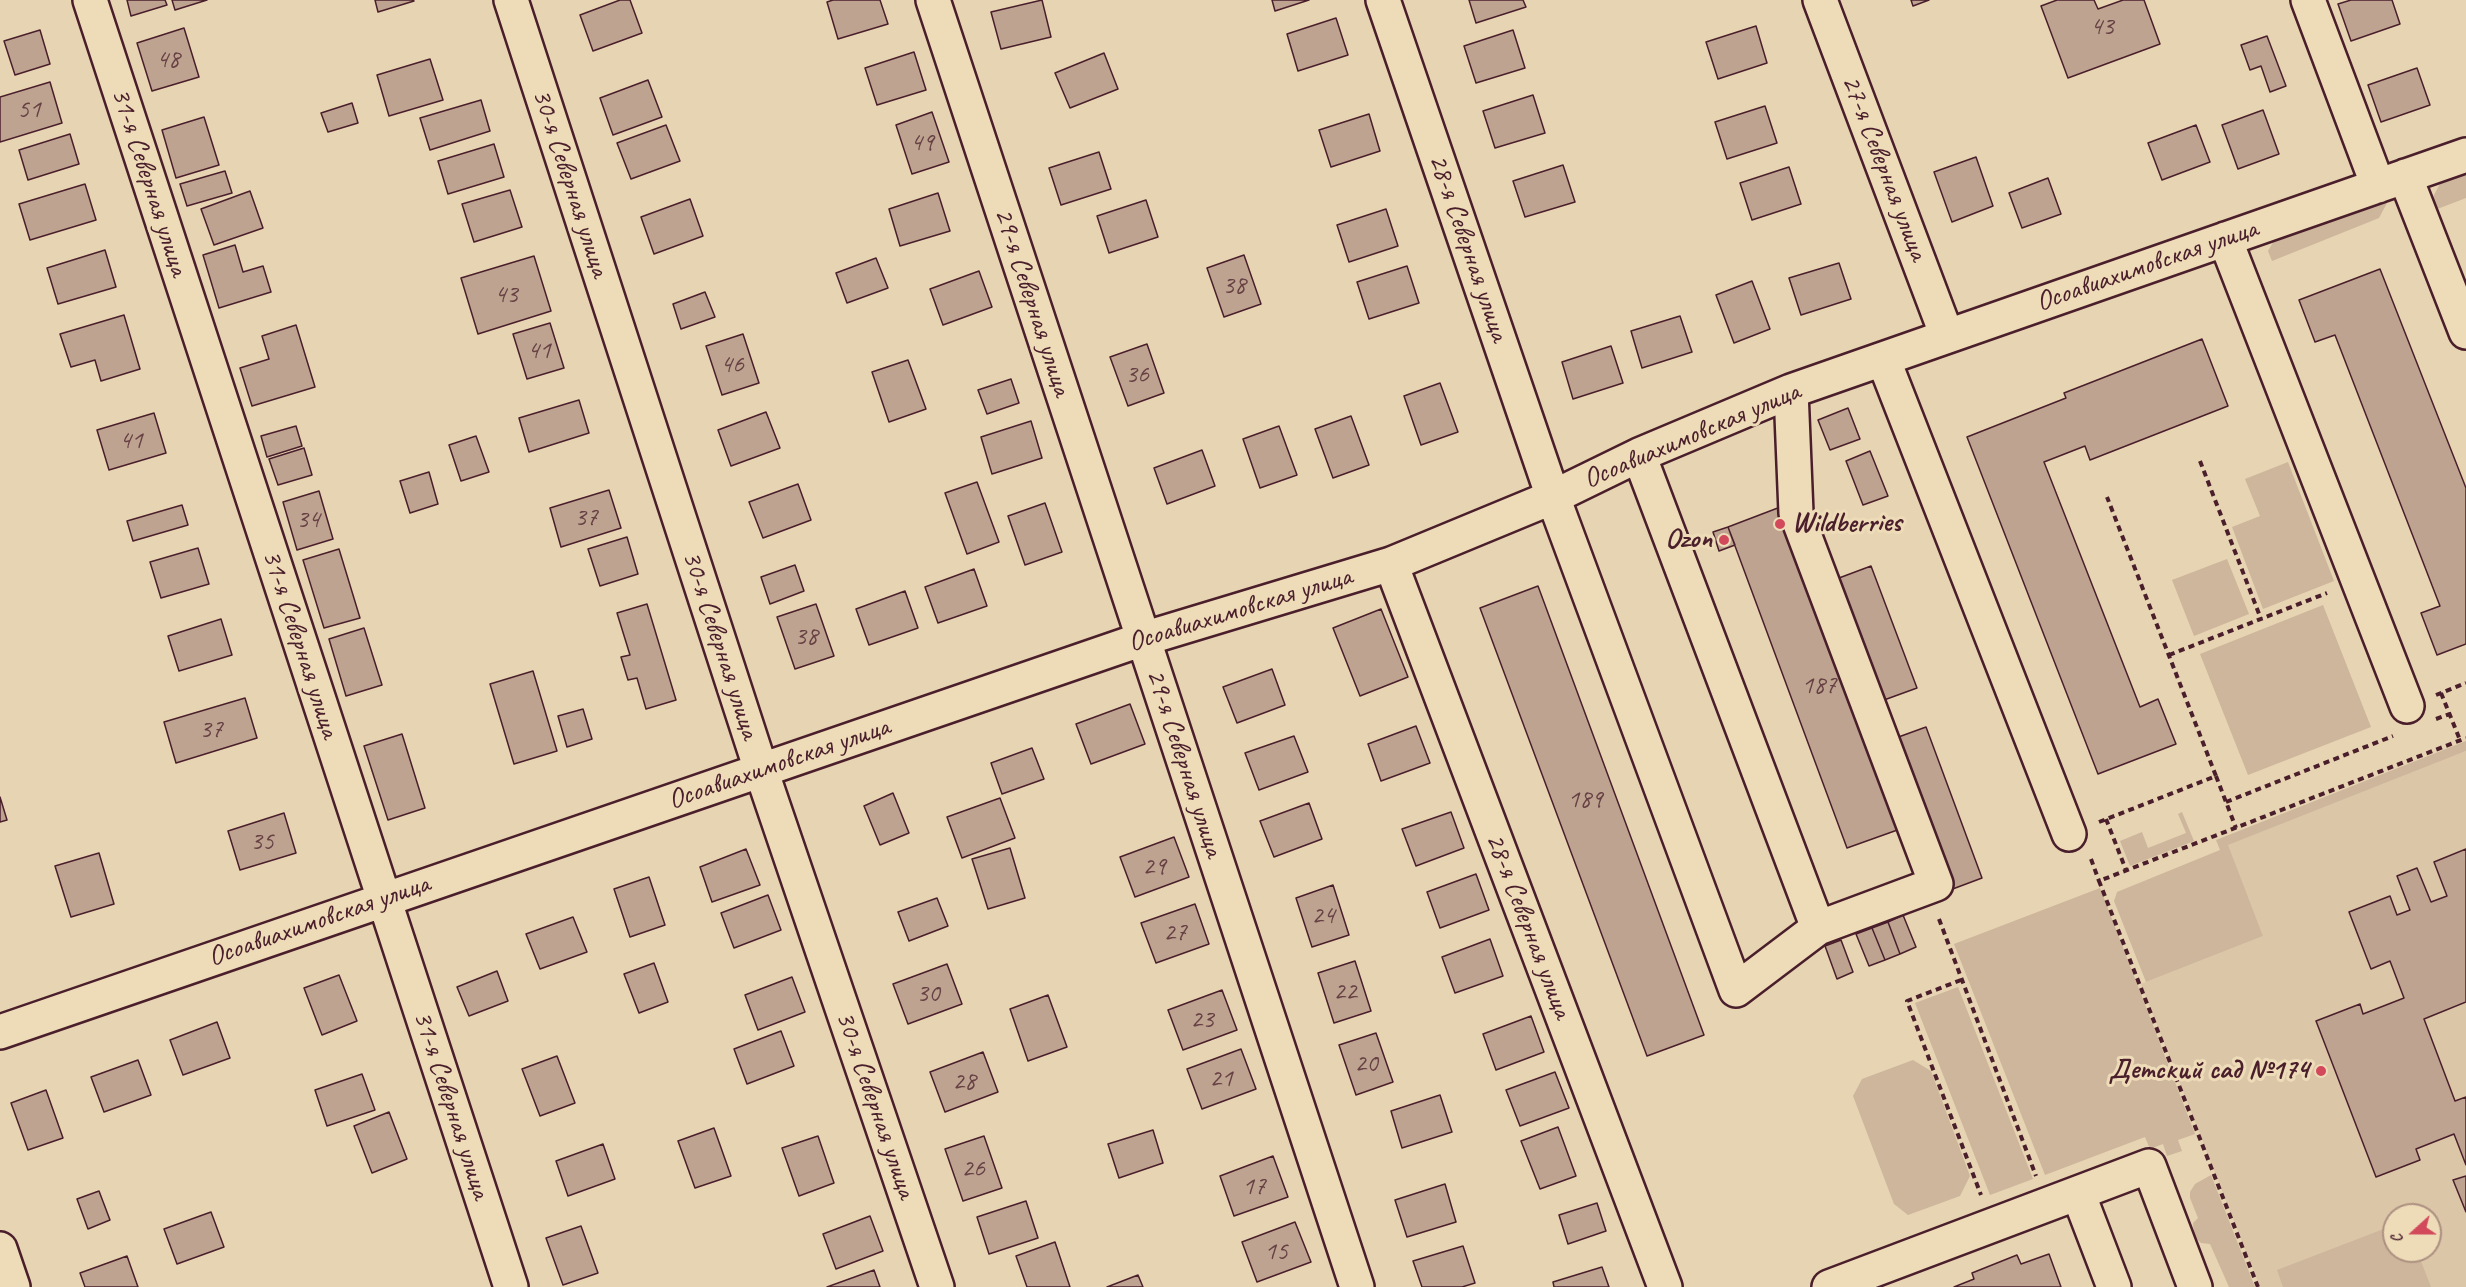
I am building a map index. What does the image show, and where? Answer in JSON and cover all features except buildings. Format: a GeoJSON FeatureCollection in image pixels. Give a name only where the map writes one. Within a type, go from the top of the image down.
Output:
{"type":"FeatureCollection","features":[{"type":"Feature","properties":{"kind":"street","name":"31-я Северная улица"},"geometry":{"type":"LineString","coordinates":[[90,0],[511,1287]]}},
{"type":"Feature","properties":{"kind":"street","name":"30-я Северная улица"},"geometry":{"type":"LineString","coordinates":[[511,0],[760,770],[938,1287]]}},
{"type":"Feature","properties":{"kind":"street","name":"29-я Северная улица"},"geometry":{"type":"LineString","coordinates":[[933,0],[1356,1287]]}},
{"type":"Feature","properties":{"kind":"street","name":"28-я Северная улица"},"geometry":{"type":"LineString","coordinates":[[1383,0],[1553,497],[1736,990],[1818,928]]}},
{"type":"Feature","properties":{"kind":"street","name":"27-я Северная улица"},"geometry":{"type":"LineString","coordinates":[[1820,0],[1947,336]]}},
{"type":"Feature","properties":{"kind":"street"},"geometry":{"type":"LineString","coordinates":[[2308,0],[2392,181],[2466,332]]}},
{"type":"Feature","properties":{"kind":"street","name":"Осоавиахимовская улица"},"geometry":{"type":"LineString","coordinates":[[0,1032],[1143,639],[1391,564],[1553,497],[1639,455],[1791,391],[2466,155]]}},
{"type":"Feature","properties":{"kind":"street"},"geometry":{"type":"LineString","coordinates":[[2225,238],[2410,721]]}},
{"type":"Feature","properties":{"kind":"street"},"geometry":{"type":"LineString","coordinates":[[1884,360],[2069,834]]}},
{"type":"Feature","properties":{"kind":"street"},"geometry":{"type":"LineString","coordinates":[[1639,455],[1818,928],[1936,884],[1796,513],[1791,391]]}},
{"type":"Feature","properties":{"kind":"street","name":"28-я Северная улица"},"geometry":{"type":"LineString","coordinates":[[1391,564],[1665,1287]]}},
{"type":"Feature","properties":{"kind":"street"},"geometry":{"type":"LineString","coordinates":[[1829,1287],[2149,1166],[2195,1287]]}},
{"type":"Feature","properties":{"kind":"street"},"geometry":{"type":"LineString","coordinates":[[2078,1193],[2114,1287]]}},
{"type":"Feature","properties":{"kind":"street"},"geometry":{"type":"LineString","coordinates":[[0,1249],[13,1287]]}},
{"type":"Feature","properties":{"kind":"path"},"geometry":{"type":"LineString","coordinates":[[2200,461],[2261,619]]}},
{"type":"Feature","properties":{"kind":"path"},"geometry":{"type":"LineString","coordinates":[[2107,497],[2236,828]]}},
{"type":"Feature","properties":{"kind":"path"},"geometry":{"type":"LineString","coordinates":[[2169,655],[2358,581]]}},
{"type":"Feature","properties":{"kind":"path"},"geometry":{"type":"LineString","coordinates":[[2441,693],[2460,740]]}},
{"type":"Feature","properties":{"kind":"path"},"geometry":{"type":"LineString","coordinates":[[2226,802],[2410,721],[2450,714]]}},
{"type":"Feature","properties":{"kind":"path"},"geometry":{"type":"LineString","coordinates":[[2258,1287],[2099,881],[2466,738]]}},
{"type":"Feature","properties":{"kind":"path"},"geometry":{"type":"LineString","coordinates":[[2069,834],[2216,776]]}},
{"type":"Feature","properties":{"kind":"path"},"geometry":{"type":"LineString","coordinates":[[2106,819],[2126,870]]}},
{"type":"Feature","properties":{"kind":"path"},"geometry":{"type":"LineString","coordinates":[[1947,941],[2047,1204]]}},
{"type":"Feature","properties":{"kind":"path"},"geometry":{"type":"LineString","coordinates":[[1962,980],[1907,1001],[1985,1206]]}},
{"type":"Feature","properties":{"kind":"shaded area"},"geometry":{"type":"Polygon","coordinates":[[[2466,171],[2466,198],[2432,211],[2434,195],[2442,180],[2466,171]]]}},
{"type":"Feature","properties":{"kind":"shaded area"},"geometry":{"type":"Polygon","coordinates":[[[2379,202],[2387,203],[2379,218],[2272,261],[2268,251],[2275,239],[2379,202]]]}},
{"type":"Feature","properties":{"kind":"shaded area"},"geometry":{"type":"Polygon","coordinates":[[[2288,462],[2334,581],[2263,609],[2232,527],[2260,516],[2245,479],[2288,462]]]}},
{"type":"Feature","properties":{"kind":"shaded area"},"geometry":{"type":"Polygon","coordinates":[[[2227,559],[2249,614],[2194,636],[2172,580],[2227,559]]]}},
{"type":"Feature","properties":{"kind":"shaded area"},"geometry":{"type":"Polygon","coordinates":[[[2323,605],[2371,727],[2248,775],[2200,654],[2323,605]]]}},
{"type":"Feature","properties":{"kind":"shaded area"},"geometry":{"type":"Polygon","coordinates":[[[2466,741],[2466,751],[2228,845],[2263,936],[2146,982],[2114,901],[2117,892],[2220,850],[2216,840],[2466,741]]]}},
{"type":"Feature","properties":{"kind":"shaded area","name":"Детский сад №174"},"geometry":{"type":"Polygon","coordinates":[[[2466,751],[2466,1287],[2260,1287],[2141,984],[2263,936],[2227,845],[2466,751]]]}},
{"type":"Feature","properties":{"kind":"shaded area"},"geometry":{"type":"Polygon","coordinates":[[[2182,812],[2194,841],[2130,866],[2120,841],[2142,832],[2148,848],[2186,833],[2178,814],[2182,812]]]}},
{"type":"Feature","properties":{"kind":"shaded area"},"geometry":{"type":"Polygon","coordinates":[[[2100,888],[2195,1134],[2178,1140],[2182,1151],[2167,1156],[2163,1144],[2150,1149],[2145,1137],[2045,1175],[1954,944],[2100,888]]]}},
{"type":"Feature","properties":{"kind":"shaded area"},"geometry":{"type":"Polygon","coordinates":[[[1958,987],[2033,1179],[1990,1195],[1915,1003],[1958,987]]]}},
{"type":"Feature","properties":{"kind":"shaded area"},"geometry":{"type":"Polygon","coordinates":[[[1913,1060],[1931,1071],[1970,1176],[1960,1196],[1908,1215],[1894,1204],[1853,1096],[1862,1079],[1913,1060]]]}},
{"type":"Feature","properties":{"kind":"shaded area"},"geometry":{"type":"Polygon","coordinates":[[[2211,1175],[2255,1287],[2229,1287],[2210,1244],[2201,1243],[2194,1236],[2193,1223],[2198,1218],[2190,1192],[2195,1184],[2211,1175]]]}},
{"type":"Feature","properties":{"kind":"shaded area"},"geometry":{"type":"Polygon","coordinates":[[[2382,1230],[2382,1263],[2422,1263],[2431,1287],[2283,1287],[2277,1270],[2382,1230]]]}},
{"type":"Feature","properties":{"kind":"place","name":"Wildberries"},"geometry":{"type":"Point","coordinates":[1780,524]}},
{"type":"Feature","properties":{"kind":"place","name":"Ozon"},"geometry":{"type":"Point","coordinates":[1724,540]}},
{"type":"Feature","properties":{"kind":"place","name":"Детский сад №174"},"geometry":{"type":"Point","coordinates":[2321,1071]}}]}
